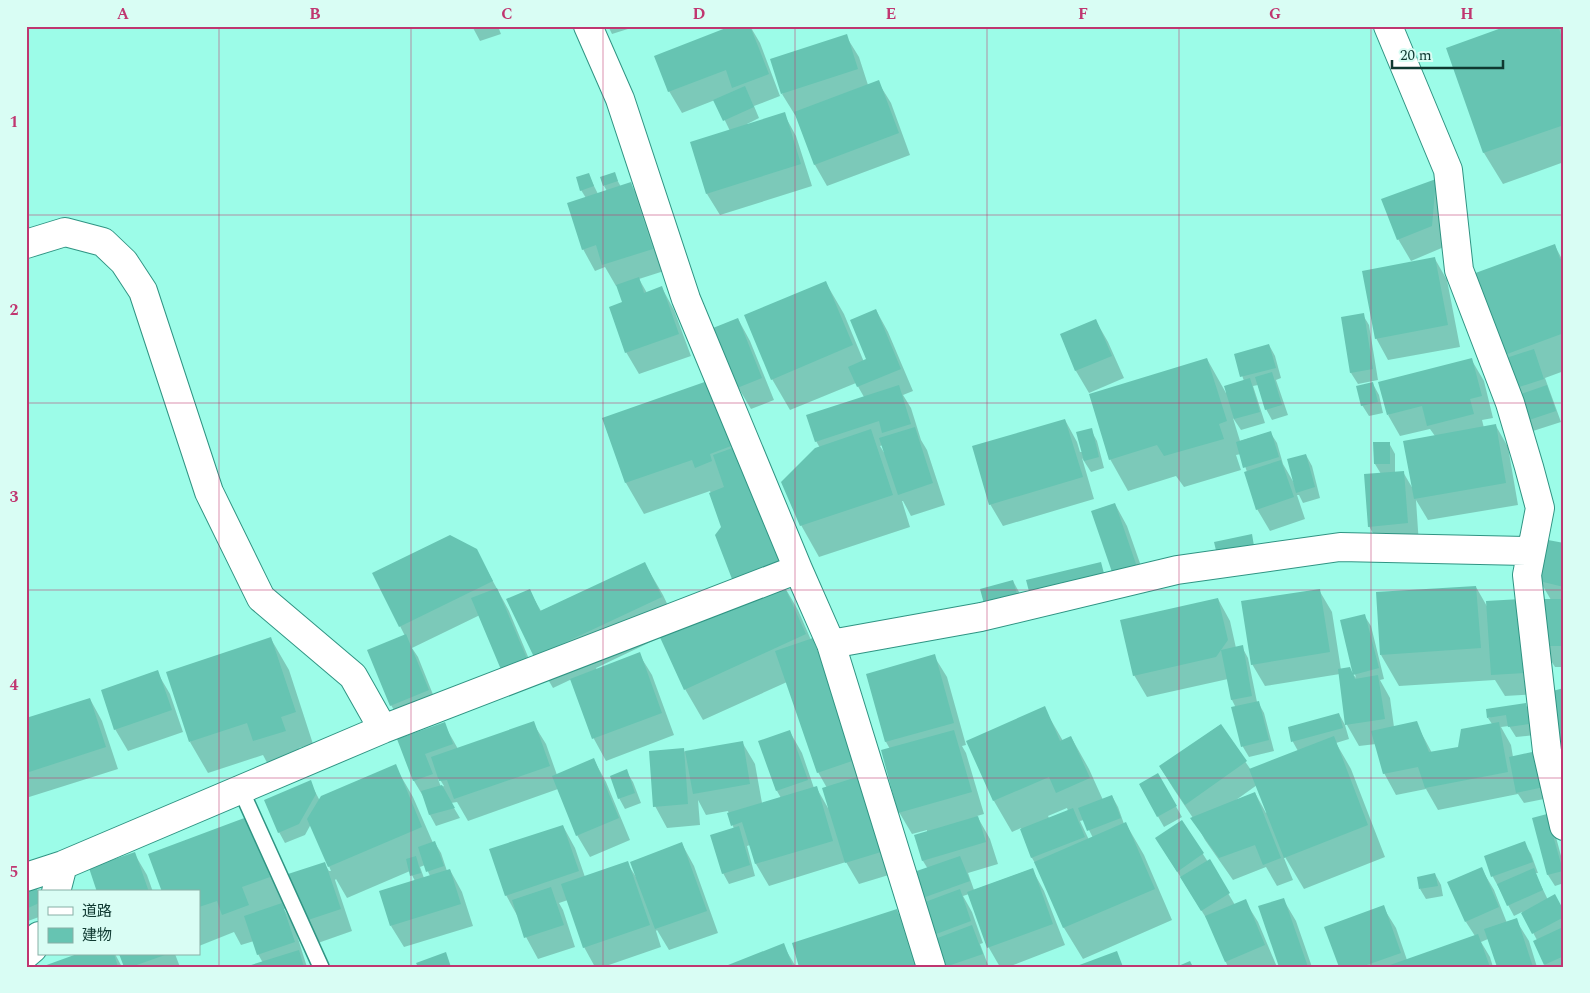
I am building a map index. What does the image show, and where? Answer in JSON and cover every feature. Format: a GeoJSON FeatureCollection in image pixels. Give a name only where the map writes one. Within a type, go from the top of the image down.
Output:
{"type":"FeatureCollection","features":[{"type":"Feature","properties":{"kind":"street"},"geometry":{"type":"LineString","coordinates":[[588,26],[620,98],[686,298],[831,644],[931,967]]}},
{"type":"Feature","properties":{"kind":"street"},"geometry":{"type":"LineString","coordinates":[[1388,26],[1448,170],[1459,270],[1510,403],[1540,508],[1527,575],[1546,751],[1564,826]]}},
{"type":"Feature","properties":{"kind":"street"},"geometry":{"type":"LineString","coordinates":[[26,244],[65,232],[103,242],[124,262],[143,292],[209,492],[261,598],[353,676],[383,729]]}},
{"type":"Feature","properties":{"kind":"street"},"geometry":{"type":"LineString","coordinates":[[831,644],[981,617],[1177,570],[1340,546],[1531,551]]}},
{"type":"Feature","properties":{"kind":"street"},"geometry":{"type":"LineString","coordinates":[[26,877],[64,865],[383,729],[798,569]]}},
{"type":"Feature","properties":{"kind":"street"},"geometry":{"type":"LineString","coordinates":[[57,890],[64,865]]}},
{"type":"Feature","properties":{"kind":"street"},"geometry":{"type":"LineString","coordinates":[[26,954],[33,948],[38,938]]}},
{"type":"Feature","properties":{"kind":"lane"},"geometry":{"type":"LineString","coordinates":[[241,790],[321,967]]}},
{"type":"Feature","properties":{"kind":"building"},"geometry":{"type":"Polygon","coordinates":[[[731,26],[750,26],[769,74],[732,88],[726,70],[668,92],[654,56],[731,26]]]}},
{"type":"Feature","properties":{"kind":"building"},"geometry":{"type":"Polygon","coordinates":[[[1507,26],[1558,26],[1564,43],[1564,125],[1483,153],[1446,48],[1507,26]]]}},
{"type":"Feature","properties":{"kind":"building"},"geometry":{"type":"Polygon","coordinates":[[[847,34],[858,69],[781,94],[770,59],[847,34]]]}},
{"type":"Feature","properties":{"kind":"building"},"geometry":{"type":"Polygon","coordinates":[[[879,80],[899,133],[814,165],[794,112],[879,80]]]}},
{"type":"Feature","properties":{"kind":"building"},"geometry":{"type":"Polygon","coordinates":[[[745,86],[754,107],[723,121],[713,100],[745,86]]]}},
{"type":"Feature","properties":{"kind":"building"},"geometry":{"type":"Polygon","coordinates":[[[785,112],[801,164],[706,194],[690,142],[785,112]]]}},
{"type":"Feature","properties":{"kind":"building"},"geometry":{"type":"Polygon","coordinates":[[[615,172],[618,181],[603,186],[600,177],[615,172]]]}},
{"type":"Feature","properties":{"kind":"building"},"geometry":{"type":"Polygon","coordinates":[[[589,173],[594,186],[580,191],[576,177],[589,173]]]}},
{"type":"Feature","properties":{"kind":"building"},"geometry":{"type":"Polygon","coordinates":[[[1436,179],[1432,226],[1397,240],[1381,199],[1436,179]]]}},
{"type":"Feature","properties":{"kind":"building"},"geometry":{"type":"Polygon","coordinates":[[[631,182],[653,249],[602,265],[596,245],[582,250],[567,203],[631,182]]]}},
{"type":"Feature","properties":{"kind":"building"},"geometry":{"type":"Polygon","coordinates":[[[1555,244],[1560,259],[1564,257],[1564,333],[1499,357],[1470,275],[1555,244]]]}},
{"type":"Feature","properties":{"kind":"building"},"geometry":{"type":"Polygon","coordinates":[[[1435,257],[1448,325],[1375,339],[1362,271],[1435,257]]]}},
{"type":"Feature","properties":{"kind":"building"},"geometry":{"type":"Polygon","coordinates":[[[639,277],[644,293],[662,286],[679,334],[625,353],[609,307],[622,302],[616,285],[639,277]]]}},
{"type":"Feature","properties":{"kind":"building"},"geometry":{"type":"Polygon","coordinates":[[[826,281],[853,345],[771,380],[744,315],[826,281]]]}},
{"type":"Feature","properties":{"kind":"building"},"geometry":{"type":"Polygon","coordinates":[[[876,309],[901,369],[857,387],[848,367],[866,359],[850,320],[876,309]]]}},
{"type":"Feature","properties":{"kind":"building"},"geometry":{"type":"Polygon","coordinates":[[[1364,313],[1373,369],[1350,373],[1341,317],[1364,313]]]}},
{"type":"Feature","properties":{"kind":"building"},"geometry":{"type":"Polygon","coordinates":[[[738,318],[762,378],[737,388],[713,328],[738,318]]]}},
{"type":"Feature","properties":{"kind":"building"},"geometry":{"type":"Polygon","coordinates":[[[1096,319],[1112,356],[1075,371],[1060,334],[1096,319]]]}},
{"type":"Feature","properties":{"kind":"building"},"geometry":{"type":"Polygon","coordinates":[[[1269,344],[1276,368],[1240,377],[1234,354],[1269,344]]]}},
{"type":"Feature","properties":{"kind":"building"},"geometry":{"type":"Polygon","coordinates":[[[1534,349],[1544,379],[1510,390],[1500,360],[1534,349]]]}},
{"type":"Feature","properties":{"kind":"building"},"geometry":{"type":"Polygon","coordinates":[[[1207,358],[1227,421],[1219,424],[1224,439],[1164,456],[1157,445],[1109,460],[1089,394],[1207,358]]]}},
{"type":"Feature","properties":{"kind":"building"},"geometry":{"type":"Polygon","coordinates":[[[1472,358],[1482,396],[1470,399],[1474,414],[1427,426],[1422,406],[1387,415],[1378,382],[1472,358]]]}},
{"type":"Feature","properties":{"kind":"building"},"geometry":{"type":"Polygon","coordinates":[[[1272,372],[1282,405],[1265,410],[1255,377],[1272,372]]]}},
{"type":"Feature","properties":{"kind":"building"},"geometry":{"type":"Polygon","coordinates":[[[716,378],[739,443],[710,454],[712,461],[695,468],[692,460],[625,483],[602,418],[716,378]]]}},
{"type":"Feature","properties":{"kind":"building"},"geometry":{"type":"Polygon","coordinates":[[[1250,378],[1260,412],[1234,419],[1224,386],[1250,378]]]}},
{"type":"Feature","properties":{"kind":"building"},"geometry":{"type":"Polygon","coordinates":[[[1373,382],[1378,402],[1361,406],[1356,386],[1373,382]]]}},
{"type":"Feature","properties":{"kind":"building"},"geometry":{"type":"Polygon","coordinates":[[[899,385],[911,424],[882,433],[879,421],[815,442],[806,415],[899,385]]]}},
{"type":"Feature","properties":{"kind":"building"},"geometry":{"type":"Polygon","coordinates":[[[1547,385],[1556,411],[1526,421],[1518,395],[1547,385]]]}},
{"type":"Feature","properties":{"kind":"building"},"geometry":{"type":"Polygon","coordinates":[[[1065,419],[1083,477],[989,505],[972,446],[1065,419]]]}},
{"type":"Feature","properties":{"kind":"building"},"geometry":{"type":"Polygon","coordinates":[[[1496,424],[1506,483],[1414,499],[1403,441],[1496,424]]]}},
{"type":"Feature","properties":{"kind":"building"},"geometry":{"type":"Polygon","coordinates":[[[915,427],[933,483],[898,495],[879,438],[915,427]]]}},
{"type":"Feature","properties":{"kind":"building"},"geometry":{"type":"Polygon","coordinates":[[[1092,428],[1099,457],[1084,461],[1076,432],[1092,428]]]}},
{"type":"Feature","properties":{"kind":"building"},"geometry":{"type":"Polygon","coordinates":[[[871,429],[893,495],[800,526],[781,482],[815,448],[871,429]]]}},
{"type":"Feature","properties":{"kind":"building"},"geometry":{"type":"Polygon","coordinates":[[[1271,431],[1279,457],[1243,468],[1236,442],[1271,431]]]}},
{"type":"Feature","properties":{"kind":"building"},"geometry":{"type":"Polygon","coordinates":[[[1373,442],[1390,442],[1390,464],[1374,464],[1373,442]]]}},
{"type":"Feature","properties":{"kind":"building"},"geometry":{"type":"Polygon","coordinates":[[[738,446],[785,559],[732,579],[715,535],[721,527],[709,493],[724,487],[713,455],[738,446]]]}},
{"type":"Feature","properties":{"kind":"building"},"geometry":{"type":"Polygon","coordinates":[[[1306,454],[1315,487],[1296,493],[1287,459],[1306,454]]]}},
{"type":"Feature","properties":{"kind":"building"},"geometry":{"type":"Polygon","coordinates":[[[1281,460],[1294,497],[1256,510],[1244,472],[1281,460]]]}},
{"type":"Feature","properties":{"kind":"building"},"geometry":{"type":"Polygon","coordinates":[[[1404,471],[1408,523],[1368,527],[1364,474],[1404,471]]]}},
{"type":"Feature","properties":{"kind":"building"},"geometry":{"type":"Polygon","coordinates":[[[1115,503],[1137,567],[1113,575],[1091,511],[1115,503]]]}},
{"type":"Feature","properties":{"kind":"building"},"geometry":{"type":"Polygon","coordinates":[[[1252,534],[1255,552],[1218,559],[1214,542],[1252,534]]]}},
{"type":"Feature","properties":{"kind":"building"},"geometry":{"type":"Polygon","coordinates":[[[450,535],[477,549],[493,581],[399,627],[372,573],[450,535]]]}},
{"type":"Feature","properties":{"kind":"building"},"geometry":{"type":"Polygon","coordinates":[[[1548,540],[1564,543],[1564,587],[1539,581],[1548,540]]]}},
{"type":"Feature","properties":{"kind":"building"},"geometry":{"type":"Polygon","coordinates":[[[645,562],[662,597],[534,657],[506,599],[530,589],[540,611],[645,562]]]}},
{"type":"Feature","properties":{"kind":"building"},"geometry":{"type":"Polygon","coordinates":[[[1101,562],[1106,581],[1031,599],[1026,580],[1101,562]]]}},
{"type":"Feature","properties":{"kind":"building"},"geometry":{"type":"Polygon","coordinates":[[[780,577],[806,634],[684,690],[658,633],[780,577]]]}},
{"type":"Feature","properties":{"kind":"building"},"geometry":{"type":"Polygon","coordinates":[[[1013,580],[1019,602],[986,611],[980,589],[1013,580]]]}},
{"type":"Feature","properties":{"kind":"building"},"geometry":{"type":"Polygon","coordinates":[[[1476,586],[1481,648],[1380,655],[1376,592],[1476,586]]]}},
{"type":"Feature","properties":{"kind":"building"},"geometry":{"type":"Polygon","coordinates":[[[497,588],[528,661],[502,672],[471,598],[497,588]]]}},
{"type":"Feature","properties":{"kind":"building"},"geometry":{"type":"Polygon","coordinates":[[[1320,589],[1330,652],[1251,665],[1241,601],[1320,589]]]}},
{"type":"Feature","properties":{"kind":"building"},"geometry":{"type":"Polygon","coordinates":[[[1218,598],[1228,640],[1216,657],[1133,676],[1120,620],[1218,598]]]}},
{"type":"Feature","properties":{"kind":"building"},"geometry":{"type":"Polygon","coordinates":[[[1521,599],[1525,673],[1491,675],[1486,601],[1521,599]]]}},
{"type":"Feature","properties":{"kind":"building"},"geometry":{"type":"Polygon","coordinates":[[[1541,599],[1564,599],[1564,646],[1541,646],[1541,599]]]}},
{"type":"Feature","properties":{"kind":"building"},"geometry":{"type":"Polygon","coordinates":[[[1365,614],[1379,668],[1353,675],[1340,620],[1365,614]]]}},
{"type":"Feature","properties":{"kind":"building"},"geometry":{"type":"Polygon","coordinates":[[[406,634],[429,690],[390,706],[367,650],[406,634]]]}},
{"type":"Feature","properties":{"kind":"building"},"geometry":{"type":"Polygon","coordinates":[[[271,637],[296,712],[281,717],[286,731],[253,741],[247,723],[189,742],[166,672],[271,637]]]}},
{"type":"Feature","properties":{"kind":"building"},"geometry":{"type":"Polygon","coordinates":[[[813,638],[855,760],[817,773],[775,651],[813,638]]]}},
{"type":"Feature","properties":{"kind":"building"},"geometry":{"type":"Polygon","coordinates":[[[1243,645],[1252,696],[1231,700],[1221,650],[1243,645]]]}},
{"type":"Feature","properties":{"kind":"building"},"geometry":{"type":"Polygon","coordinates":[[[640,652],[662,713],[592,739],[570,679],[640,652]]]}},
{"type":"Feature","properties":{"kind":"building"},"geometry":{"type":"Polygon","coordinates":[[[935,654],[954,723],[885,742],[866,674],[935,654]]]}},
{"type":"Feature","properties":{"kind":"building"},"geometry":{"type":"Polygon","coordinates":[[[1350,667],[1355,679],[1378,675],[1385,719],[1345,725],[1338,669],[1350,667]]]}},
{"type":"Feature","properties":{"kind":"building"},"geometry":{"type":"Polygon","coordinates":[[[158,670],[172,710],[114,730],[101,690],[158,670]]]}},
{"type":"Feature","properties":{"kind":"building"},"geometry":{"type":"Polygon","coordinates":[[[1564,688],[1564,739],[1557,740],[1545,693],[1564,688]]]}},
{"type":"Feature","properties":{"kind":"building"},"geometry":{"type":"Polygon","coordinates":[[[90,698],[106,747],[26,773],[26,718],[90,698]]]}},
{"type":"Feature","properties":{"kind":"building"},"geometry":{"type":"Polygon","coordinates":[[[1259,701],[1269,740],[1241,747],[1231,707],[1259,701]]]}},
{"type":"Feature","properties":{"kind":"building"},"geometry":{"type":"Polygon","coordinates":[[[1526,703],[1529,724],[1508,727],[1506,715],[1487,718],[1486,709],[1526,703]]]}},
{"type":"Feature","properties":{"kind":"building"},"geometry":{"type":"Polygon","coordinates":[[[1045,706],[1060,741],[1071,736],[1090,778],[1056,793],[1049,777],[993,801],[966,741],[1045,706]]]}},
{"type":"Feature","properties":{"kind":"building"},"geometry":{"type":"Polygon","coordinates":[[[1339,713],[1343,728],[1291,742],[1288,727],[1339,713]]]}},
{"type":"Feature","properties":{"kind":"building"},"geometry":{"type":"Polygon","coordinates":[[[534,721],[550,766],[454,799],[447,780],[439,781],[431,757],[534,721]]]}},
{"type":"Feature","properties":{"kind":"building"},"geometry":{"type":"Polygon","coordinates":[[[1417,721],[1429,752],[1458,747],[1461,729],[1499,722],[1508,772],[1425,788],[1418,767],[1383,774],[1371,731],[1417,721]]]}},
{"type":"Feature","properties":{"kind":"building"},"geometry":{"type":"Polygon","coordinates":[[[445,722],[453,744],[425,754],[433,774],[413,781],[397,739],[445,722]]]}},
{"type":"Feature","properties":{"kind":"building"},"geometry":{"type":"Polygon","coordinates":[[[1221,724],[1247,761],[1185,805],[1159,766],[1221,724]]]}},
{"type":"Feature","properties":{"kind":"building"},"geometry":{"type":"Polygon","coordinates":[[[790,730],[808,780],[776,791],[758,741],[790,730]]]}},
{"type":"Feature","properties":{"kind":"building"},"geometry":{"type":"Polygon","coordinates":[[[954,730],[972,792],[898,813],[881,750],[954,730]]]}},
{"type":"Feature","properties":{"kind":"building"},"geometry":{"type":"Polygon","coordinates":[[[1334,736],[1368,825],[1284,858],[1249,769],[1334,736]]]}},
{"type":"Feature","properties":{"kind":"building"},"geometry":{"type":"Polygon","coordinates":[[[743,741],[750,784],[693,794],[685,751],[743,741]]]}},
{"type":"Feature","properties":{"kind":"building"},"geometry":{"type":"Polygon","coordinates":[[[684,748],[688,804],[653,807],[649,751],[684,748]]]}},
{"type":"Feature","properties":{"kind":"building"},"geometry":{"type":"Polygon","coordinates":[[[1537,751],[1544,787],[1516,793],[1509,757],[1537,751]]]}},
{"type":"Feature","properties":{"kind":"building"},"geometry":{"type":"Polygon","coordinates":[[[594,758],[619,818],[576,836],[552,776],[594,758]]]}},
{"type":"Feature","properties":{"kind":"building"},"geometry":{"type":"Polygon","coordinates":[[[396,764],[422,827],[328,867],[307,819],[321,796],[396,764]]]}},
{"type":"Feature","properties":{"kind":"building"},"geometry":{"type":"Polygon","coordinates":[[[627,769],[635,793],[618,799],[610,776],[627,769]]]}},
{"type":"Feature","properties":{"kind":"building"},"geometry":{"type":"Polygon","coordinates":[[[1158,773],[1177,806],[1157,817],[1139,784],[1158,773]]]}},
{"type":"Feature","properties":{"kind":"building"},"geometry":{"type":"Polygon","coordinates":[[[857,777],[881,852],[845,863],[822,788],[857,777]]]}},
{"type":"Feature","properties":{"kind":"building"},"geometry":{"type":"Polygon","coordinates":[[[311,780],[316,794],[299,824],[278,833],[264,800],[311,780]]]}},
{"type":"Feature","properties":{"kind":"building"},"geometry":{"type":"Polygon","coordinates":[[[442,785],[455,808],[429,815],[421,791],[442,785]]]}},
{"type":"Feature","properties":{"kind":"building"},"geometry":{"type":"Polygon","coordinates":[[[817,786],[833,841],[755,864],[742,822],[731,826],[727,813],[817,786]]]}},
{"type":"Feature","properties":{"kind":"building"},"geometry":{"type":"Polygon","coordinates":[[[1255,792],[1281,858],[1263,865],[1255,845],[1219,858],[1190,818],[1255,792]]]}},
{"type":"Feature","properties":{"kind":"building"},"geometry":{"type":"Polygon","coordinates":[[[1112,795],[1121,818],[1087,831],[1078,808],[1112,795]]]}},
{"type":"Feature","properties":{"kind":"building"},"geometry":{"type":"Polygon","coordinates":[[[1073,808],[1085,837],[1031,858],[1020,829],[1073,808]]]}},
{"type":"Feature","properties":{"kind":"building"},"geometry":{"type":"Polygon","coordinates":[[[1547,814],[1563,871],[1547,875],[1532,818],[1547,814]]]}},
{"type":"Feature","properties":{"kind":"building"},"geometry":{"type":"Polygon","coordinates":[[[978,816],[986,842],[922,861],[914,835],[978,816]]]}},
{"type":"Feature","properties":{"kind":"building"},"geometry":{"type":"Polygon","coordinates":[[[247,817],[270,877],[242,887],[249,905],[222,915],[217,901],[200,907],[200,890],[161,890],[148,854],[247,817]]]}},
{"type":"Feature","properties":{"kind":"building"},"geometry":{"type":"Polygon","coordinates":[[[1182,820],[1204,853],[1177,872],[1155,838],[1182,820]]]}},
{"type":"Feature","properties":{"kind":"building"},"geometry":{"type":"Polygon","coordinates":[[[1126,822],[1155,889],[1063,928],[1034,862],[1126,822]]]}},
{"type":"Feature","properties":{"kind":"building"},"geometry":{"type":"Polygon","coordinates":[[[563,825],[579,871],[505,896],[489,849],[563,825]]]}},
{"type":"Feature","properties":{"kind":"building"},"geometry":{"type":"Polygon","coordinates":[[[739,826],[750,865],[722,874],[710,835],[739,826]]]}},
{"type":"Feature","properties":{"kind":"building"},"geometry":{"type":"Polygon","coordinates":[[[435,841],[444,866],[426,872],[418,847],[435,841]]]}},
{"type":"Feature","properties":{"kind":"building"},"geometry":{"type":"Polygon","coordinates":[[[1525,841],[1533,862],[1491,877],[1484,856],[1525,841]]]}},
{"type":"Feature","properties":{"kind":"building"},"geometry":{"type":"Polygon","coordinates":[[[682,842],[707,911],[655,929],[630,862],[682,842]]]}},
{"type":"Feature","properties":{"kind":"building"},"geometry":{"type":"Polygon","coordinates":[[[135,852],[148,890],[96,890],[89,868],[135,852]]]}},
{"type":"Feature","properties":{"kind":"building"},"geometry":{"type":"Polygon","coordinates":[[[416,856],[421,873],[410,876],[406,859],[416,856]]]}},
{"type":"Feature","properties":{"kind":"building"},"geometry":{"type":"Polygon","coordinates":[[[960,856],[970,881],[917,900],[908,874],[960,856]]]}},
{"type":"Feature","properties":{"kind":"building"},"geometry":{"type":"Polygon","coordinates":[[[1210,859],[1230,893],[1201,911],[1180,877],[1210,859]]]}},
{"type":"Feature","properties":{"kind":"building"},"geometry":{"type":"Polygon","coordinates":[[[628,861],[650,925],[583,948],[561,884],[628,861]]]}},
{"type":"Feature","properties":{"kind":"building"},"geometry":{"type":"Polygon","coordinates":[[[325,862],[341,909],[305,921],[288,874],[325,862]]]}},
{"type":"Feature","properties":{"kind":"building"},"geometry":{"type":"Polygon","coordinates":[[[1482,867],[1499,907],[1465,922],[1447,882],[1482,867]]]}},
{"type":"Feature","properties":{"kind":"building"},"geometry":{"type":"Polygon","coordinates":[[[1033,868],[1053,924],[987,948],[967,892],[1033,868]]]}},
{"type":"Feature","properties":{"kind":"building"},"geometry":{"type":"Polygon","coordinates":[[[1534,868],[1543,890],[1507,906],[1497,884],[1534,868]]]}},
{"type":"Feature","properties":{"kind":"building"},"geometry":{"type":"Polygon","coordinates":[[[450,869],[461,904],[390,926],[379,891],[450,869]]]}},
{"type":"Feature","properties":{"kind":"building"},"geometry":{"type":"Polygon","coordinates":[[[1435,873],[1438,886],[1419,889],[1417,877],[1435,873]]]}},
{"type":"Feature","properties":{"kind":"building"},"geometry":{"type":"Polygon","coordinates":[[[36,887],[38,891],[38,903],[26,909],[26,891],[36,887]]]}},
{"type":"Feature","properties":{"kind":"building"},"geometry":{"type":"Polygon","coordinates":[[[551,887],[564,925],[524,938],[512,900],[551,887]]]}},
{"type":"Feature","properties":{"kind":"building"},"geometry":{"type":"Polygon","coordinates":[[[960,889],[971,921],[928,937],[917,905],[960,889]]]}},
{"type":"Feature","properties":{"kind":"building"},"geometry":{"type":"Polygon","coordinates":[[[1555,894],[1564,911],[1564,917],[1532,934],[1521,913],[1555,894]]]}},
{"type":"Feature","properties":{"kind":"building"},"geometry":{"type":"Polygon","coordinates":[[[1284,898],[1308,967],[1279,967],[1258,906],[1284,898]]]}},
{"type":"Feature","properties":{"kind":"building"},"geometry":{"type":"Polygon","coordinates":[[[1246,899],[1265,945],[1225,962],[1205,916],[1246,899]]]}},
{"type":"Feature","properties":{"kind":"building"},"geometry":{"type":"Polygon","coordinates":[[[282,903],[295,942],[257,955],[244,916],[282,903]]]}},
{"type":"Feature","properties":{"kind":"building"},"geometry":{"type":"Polygon","coordinates":[[[1384,905],[1401,953],[1361,967],[1339,967],[1324,927],[1384,905]]]}},
{"type":"Feature","properties":{"kind":"building"},"geometry":{"type":"Polygon","coordinates":[[[897,909],[915,967],[799,967],[792,943],[897,909]]]}},
{"type":"Feature","properties":{"kind":"building"},"geometry":{"type":"Polygon","coordinates":[[[1517,918],[1533,967],[1497,967],[1484,929],[1517,918]]]}},
{"type":"Feature","properties":{"kind":"building"},"geometry":{"type":"Polygon","coordinates":[[[972,925],[983,954],[945,967],[935,939],[972,925]]]}},
{"type":"Feature","properties":{"kind":"building"},"geometry":{"type":"Polygon","coordinates":[[[1561,928],[1564,935],[1564,956],[1544,965],[1533,941],[1561,928]]]}},
{"type":"Feature","properties":{"kind":"building"},"geometry":{"type":"Polygon","coordinates":[[[1478,934],[1490,967],[1391,967],[1390,965],[1478,934]]]}},
{"type":"Feature","properties":{"kind":"building"},"geometry":{"type":"Polygon","coordinates":[[[784,943],[793,967],[723,967],[784,943]]]}},
{"type":"Feature","properties":{"kind":"building"},"geometry":{"type":"Polygon","coordinates":[[[299,950],[304,967],[248,967],[248,966],[299,950]]]}},
{"type":"Feature","properties":{"kind":"building"},"geometry":{"type":"Polygon","coordinates":[[[1117,951],[1123,967],[1074,967],[1117,951]]]}},
{"type":"Feature","properties":{"kind":"building"},"geometry":{"type":"Polygon","coordinates":[[[446,952],[451,967],[418,967],[416,963],[446,952]]]}},
{"type":"Feature","properties":{"kind":"building"},"geometry":{"type":"Polygon","coordinates":[[[71,956],[115,956],[118,967],[41,967],[71,956]]]}},
{"type":"Feature","properties":{"kind":"building"},"geometry":{"type":"Polygon","coordinates":[[[120,956],[162,956],[131,967],[124,967],[120,956]]]}},
{"type":"Feature","properties":{"kind":"building"},"geometry":{"type":"Polygon","coordinates":[[[1190,961],[1193,967],[1176,967],[1190,961]]]}}]}
